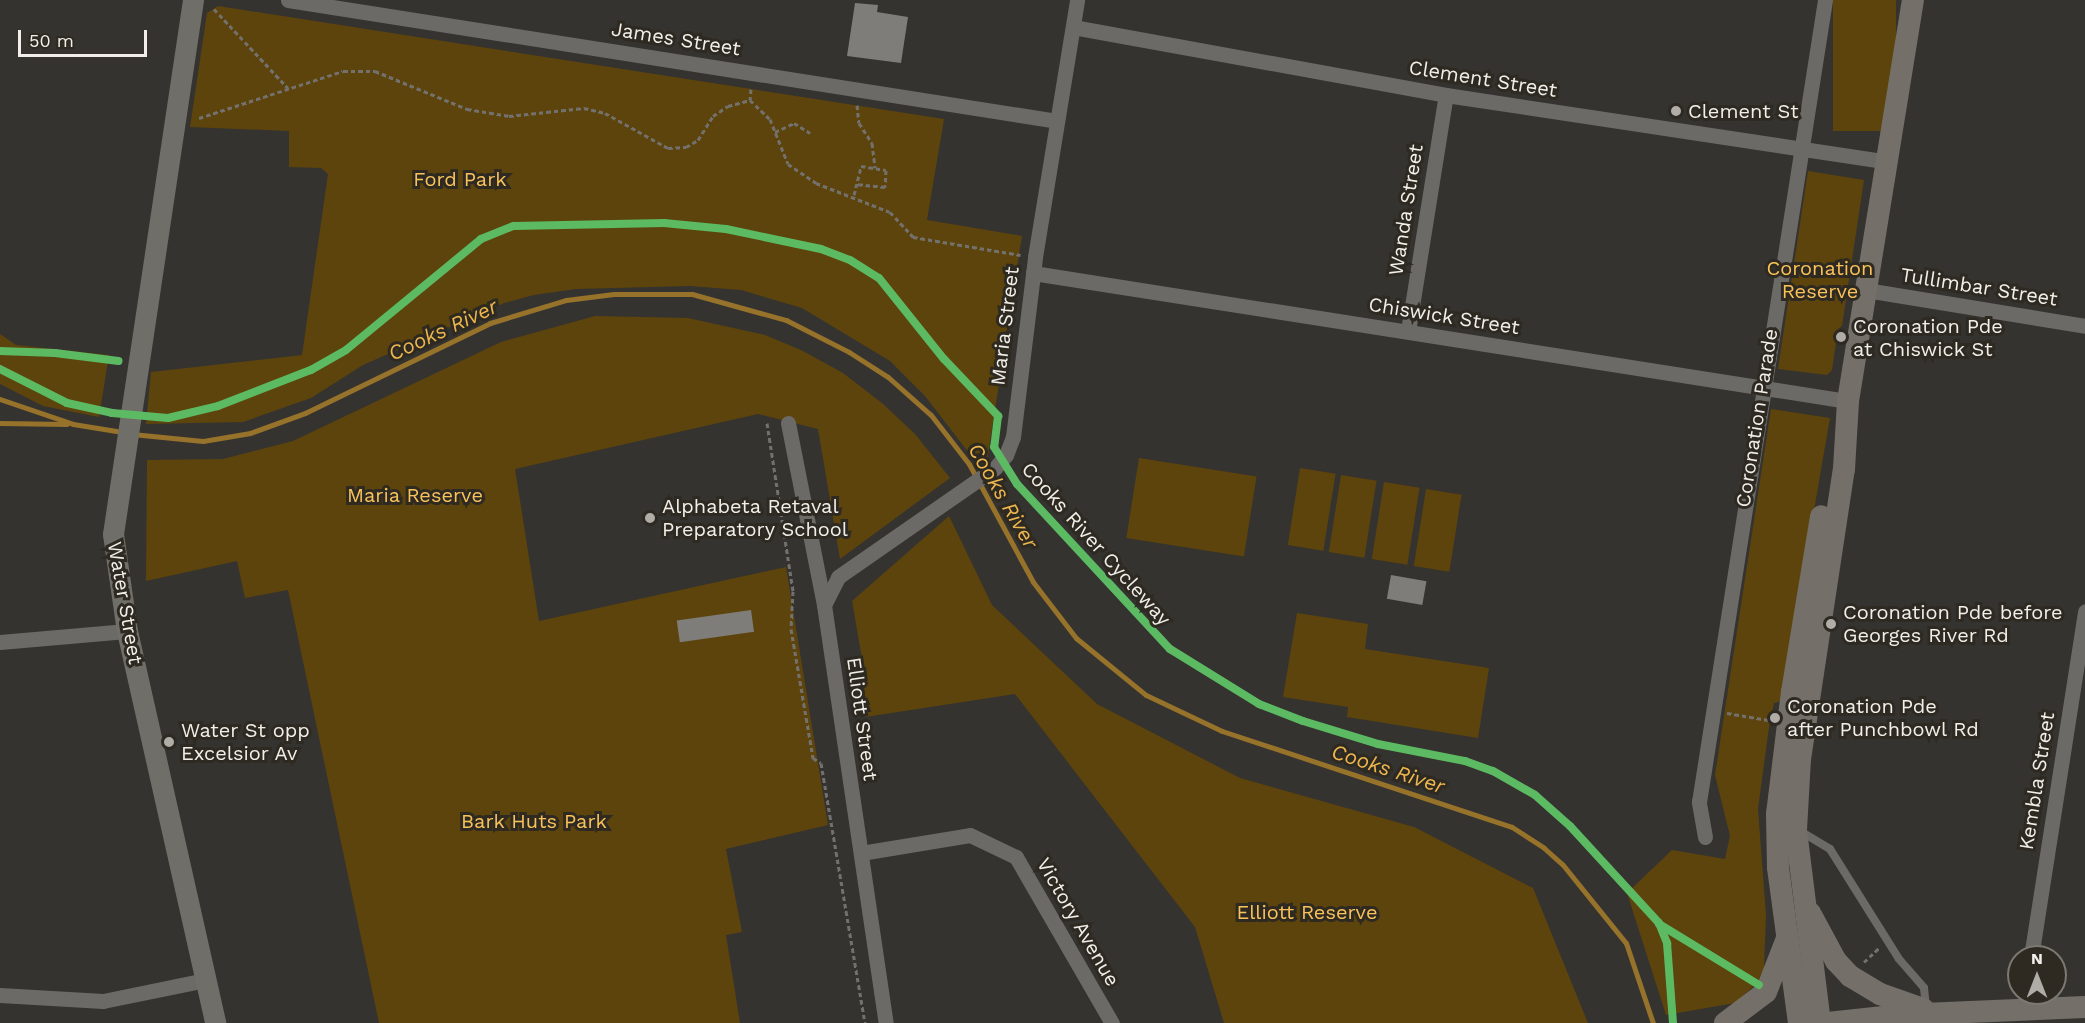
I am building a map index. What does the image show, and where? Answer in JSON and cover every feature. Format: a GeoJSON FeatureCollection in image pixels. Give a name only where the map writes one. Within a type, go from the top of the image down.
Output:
{"type":"FeatureCollection","features":[{"type":"Feature","properties":{"kind":"main road","name":"Water Street"},"geometry":{"type":"LineString","coordinates":[[193,0],[123,451],[113,541],[127,631],[215,1023]]}},
{"type":"Feature","properties":{"kind":"main road"},"geometry":{"type":"LineString","coordinates":[[1799,1023],[1777,839],[1781,776],[1829,472],[1848,401],[1913,0]]}},
{"type":"Feature","properties":{"kind":"main road"},"geometry":{"type":"LineString","coordinates":[[1820,1023],[1802,899],[1796,830],[1800,759],[1844,469],[1848,401]]}},
{"type":"Feature","properties":{"kind":"main road"},"geometry":{"type":"LineString","coordinates":[[1802,899],[1836,961],[1850,976],[1880,994],[1926,1010],[1950,1014]]}},
{"type":"Feature","properties":{"kind":"main road"},"geometry":{"type":"LineString","coordinates":[[1725,1023],[1766,992],[1788,933]]}},
{"type":"Feature","properties":{"kind":"main road"},"geometry":{"type":"LineString","coordinates":[[1828,1023],[1950,1014],[2007,1005]]}},
{"type":"Feature","properties":{"kind":"main road"},"geometry":{"type":"LineString","coordinates":[[2061,1005],[2085,1007]]}},
{"type":"Feature","properties":{"kind":"street","name":"James Street"},"geometry":{"type":"LineString","coordinates":[[288,0],[754,72],[859,92],[1057,121]]}},
{"type":"Feature","properties":{"kind":"street","name":"Maria Street"},"geometry":{"type":"LineString","coordinates":[[824,605],[838,577],[954,494],[995,468],[1013,438],[1035,258],[1077,0]]}},
{"type":"Feature","properties":{"kind":"street","name":"Coronation Parade"},"geometry":{"type":"LineString","coordinates":[[1705,837],[1699,802],[1761,388],[1825,0]]}},
{"type":"Feature","properties":{"kind":"street","name":"Clement Street"},"geometry":{"type":"LineString","coordinates":[[1073,27],[1446,95],[1887,162]]}},
{"type":"Feature","properties":{"kind":"street","name":"Wanda Street"},"geometry":{"type":"LineString","coordinates":[[1408,331],[1446,95]]}},
{"type":"Feature","properties":{"kind":"street","name":"Chiswick Street"},"geometry":{"type":"LineString","coordinates":[[1033,273],[1848,401]]}},
{"type":"Feature","properties":{"kind":"street","name":"Tullimbar Street"},"geometry":{"type":"LineString","coordinates":[[1866,290],[2085,326]]}},
{"type":"Feature","properties":{"kind":"street","name":"Elliott Street"},"geometry":{"type":"LineString","coordinates":[[788,423],[824,605],[886,1023]]}},
{"type":"Feature","properties":{"kind":"street","name":"Kembla Street"},"geometry":{"type":"LineString","coordinates":[[2033,945],[2085,611]]}},
{"type":"Feature","properties":{"kind":"street"},"geometry":{"type":"LineString","coordinates":[[0,642],[127,631]]}},
{"type":"Feature","properties":{"kind":"street","name":"Victory Avenue"},"geometry":{"type":"LineString","coordinates":[[861,853],[970,835],[1017,857],[1112,1023]]}},
{"type":"Feature","properties":{"kind":"street"},"geometry":{"type":"LineString","coordinates":[[0,995],[103,1002],[206,980]]}},
{"type":"Feature","properties":{"kind":"lane"},"geometry":{"type":"LineString","coordinates":[[1796,830],[1830,849],[1888,940],[1924,988],[1926,1010]]}},
{"type":"Feature","properties":{"kind":"path"},"geometry":{"type":"LineString","coordinates":[[214,9],[288,87]]}},
{"type":"Feature","properties":{"kind":"path"},"geometry":{"type":"LineString","coordinates":[[199,118],[288,87],[343,71],[375,72],[467,109],[509,116],[584,108],[605,113],[668,148],[686,147],[698,140],[713,116],[728,106],[750,100]]}},
{"type":"Feature","properties":{"kind":"path"},"geometry":{"type":"LineString","coordinates":[[750,100],[754,72]]}},
{"type":"Feature","properties":{"kind":"path"},"geometry":{"type":"LineString","coordinates":[[859,92],[856,113],[872,143],[874,168]]}},
{"type":"Feature","properties":{"kind":"path"},"geometry":{"type":"LineString","coordinates":[[750,100],[770,119],[788,164],[816,183],[854,195],[890,212],[913,237],[1035,258]]}},
{"type":"Feature","properties":{"kind":"path"},"geometry":{"type":"LineString","coordinates":[[775,132],[794,123],[810,133]]}},
{"type":"Feature","properties":{"kind":"path"},"geometry":{"type":"LineString","coordinates":[[854,195],[861,166],[886,170],[885,187],[858,184]]}},
{"type":"Feature","properties":{"kind":"path"},"geometry":{"type":"LineString","coordinates":[[767,423],[793,591],[791,629],[813,758],[821,763],[865,1023]]}},
{"type":"Feature","properties":{"kind":"path"},"geometry":{"type":"LineString","coordinates":[[1723,712],[1774,721]]}},
{"type":"Feature","properties":{"kind":"path"},"geometry":{"type":"LineString","coordinates":[[1862,963],[1888,940]]}},
{"type":"Feature","properties":{"kind":"green space"},"geometry":{"type":"Polygon","coordinates":[[[1833,0],[1896,0],[1896,131],[1833,131],[1833,0]]]}},
{"type":"Feature","properties":{"kind":"green space","name":"Ford Park"},"geometry":{"type":"Polygon","coordinates":[[[218,6],[944,119],[927,220],[1022,236],[987,461],[979,466],[925,396],[890,361],[802,308],[741,290],[690,286],[576,289],[534,295],[504,303],[363,365],[311,398],[243,422],[146,424],[151,372],[302,355],[328,174],[321,168],[289,167],[289,131],[190,127],[207,13],[218,6]]]}},
{"type":"Feature","properties":{"kind":"green space","name":"Coronation Reserve"},"geometry":{"type":"Polygon","coordinates":[[[1808,171],[1864,180],[1842,326],[1838,329],[1832,370],[1827,375],[1778,369],[1808,171]]]}},
{"type":"Feature","properties":{"kind":"green space","name":"Bark Huts Park"},"geometry":{"type":"Polygon","coordinates":[[[595,316],[688,318],[765,335],[801,350],[843,373],[882,403],[915,434],[950,478],[840,559],[818,429],[758,414],[515,469],[539,621],[786,567],[828,825],[726,849],[742,932],[726,935],[740,1023],[379,1023],[288,590],[245,598],[237,561],[146,581],[147,460],[223,459],[293,441],[501,342],[595,316]]]}},
{"type":"Feature","properties":{"kind":"green space"},"geometry":{"type":"Polygon","coordinates":[[[0,334],[16,345],[109,355],[99,417],[43,406],[0,384],[0,334]]]}},
{"type":"Feature","properties":{"kind":"green space"},"geometry":{"type":"Polygon","coordinates":[[[1771,409],[1830,418],[1781,701],[1774,703],[1769,727],[1758,809],[1766,915],[1764,968],[1757,983],[1735,1003],[1666,1015],[1627,893],[1672,850],[1725,859],[1730,836],[1715,775],[1771,409]]]}},
{"type":"Feature","properties":{"kind":"green space"},"geometry":{"type":"Polygon","coordinates":[[[1139,458],[1257,477],[1244,557],[1126,538],[1139,458]]]}},
{"type":"Feature","properties":{"kind":"green space"},"geometry":{"type":"Polygon","coordinates":[[[1300,468],[1336,474],[1323,551],[1288,545],[1300,468]]]}},
{"type":"Feature","properties":{"kind":"green space"},"geometry":{"type":"Polygon","coordinates":[[[1341,475],[1377,481],[1364,558],[1329,552],[1341,475]]]}},
{"type":"Feature","properties":{"kind":"green space"},"geometry":{"type":"Polygon","coordinates":[[[1384,482],[1420,488],[1407,565],[1372,559],[1384,482]]]}},
{"type":"Feature","properties":{"kind":"green space"},"geometry":{"type":"Polygon","coordinates":[[[1426,489],[1462,495],[1449,572],[1414,566],[1426,489]]]}},
{"type":"Feature","properties":{"kind":"green space","name":"Elliott Reserve"},"geometry":{"type":"Polygon","coordinates":[[[949,516],[992,605],[1097,704],[1240,778],[1414,827],[1533,888],[1588,1023],[1224,1023],[1195,927],[1015,694],[865,717],[864,670],[852,601],[949,516]]]}},
{"type":"Feature","properties":{"kind":"green space"},"geometry":{"type":"Polygon","coordinates":[[[1297,613],[1368,624],[1365,649],[1489,668],[1478,738],[1347,717],[1348,707],[1283,697],[1297,613]]]}},
{"type":"Feature","properties":{"kind":"building"},"geometry":{"type":"Polygon","coordinates":[[[855,3],[878,5],[877,12],[908,17],[901,63],[847,56],[855,3]]]}},
{"type":"Feature","properties":{"kind":"building"},"geometry":{"type":"Polygon","coordinates":[[[1391,575],[1426,581],[1422,605],[1387,599],[1391,575]]]}},
{"type":"Feature","properties":{"kind":"building"},"geometry":{"type":"Polygon","coordinates":[[[751,610],[754,632],[680,642],[677,620],[751,610]]]}},
{"type":"Feature","properties":{"kind":"waterway","name":"Cooks River"},"geometry":{"type":"LineString","coordinates":[[132,434],[203,441],[250,433],[305,413],[490,323],[566,300],[614,294],[692,294],[786,320],[849,352],[888,377],[931,415],[969,464],[1033,582],[1076,638],[1146,695],[1222,731],[1512,827],[1544,848],[1563,865],[1626,943],[1653,1023]]}},
{"type":"Feature","properties":{"kind":"waterway","name":"Cooks River"},"geometry":{"type":"LineString","coordinates":[[0,399],[73,424],[122,432]]}},
{"type":"Feature","properties":{"kind":"waterway"},"geometry":{"type":"LineString","coordinates":[[0,423],[67,424]]}},
{"type":"Feature","properties":{"kind":"cycle path","name":"Cooks River Cycleway"},"geometry":{"type":"LineString","coordinates":[[0,369],[67,403],[112,413],[168,418],[218,406],[311,370],[346,350],[481,239],[514,226],[664,223],[726,229],[821,249],[850,260],[879,278],[944,359],[998,416],[994,447],[1017,484],[1170,649],[1259,704],[1303,721],[1378,744],[1465,761],[1493,771],[1535,795],[1570,826],[1659,923],[1667,943],[1673,1023]]}},
{"type":"Feature","properties":{"kind":"cycle path"},"geometry":{"type":"LineString","coordinates":[[0,351],[55,353],[119,361]]}},
{"type":"Feature","properties":{"kind":"cycle path"},"geometry":{"type":"LineString","coordinates":[[1659,924],[1759,985]]}},
{"type":"Feature","properties":{"kind":"place","name":"Clement St"},"geometry":{"type":"Point","coordinates":[1676,111]}},
{"type":"Feature","properties":{"kind":"place","name":"Coronation Pde at Chiswick St"},"geometry":{"type":"Point","coordinates":[1841,337]}},
{"type":"Feature","properties":{"kind":"place","name":"Alphabeta Retaval Preparatory School"},"geometry":{"type":"Point","coordinates":[650,518]}},
{"type":"Feature","properties":{"kind":"place","name":"Coronation Pde before Georges River Rd"},"geometry":{"type":"Point","coordinates":[1831,624]}},
{"type":"Feature","properties":{"kind":"place","name":"Coronation Pde after Punchbowl Rd"},"geometry":{"type":"Point","coordinates":[1775,718]}},
{"type":"Feature","properties":{"kind":"place","name":"Water St opp Excelsior Av"},"geometry":{"type":"Point","coordinates":[169,742]}},
{"type":"Feature","properties":{"kind":"park label","name":"Maria Reserve"},"geometry":{"type":"Point","coordinates":[415,495]}}]}
